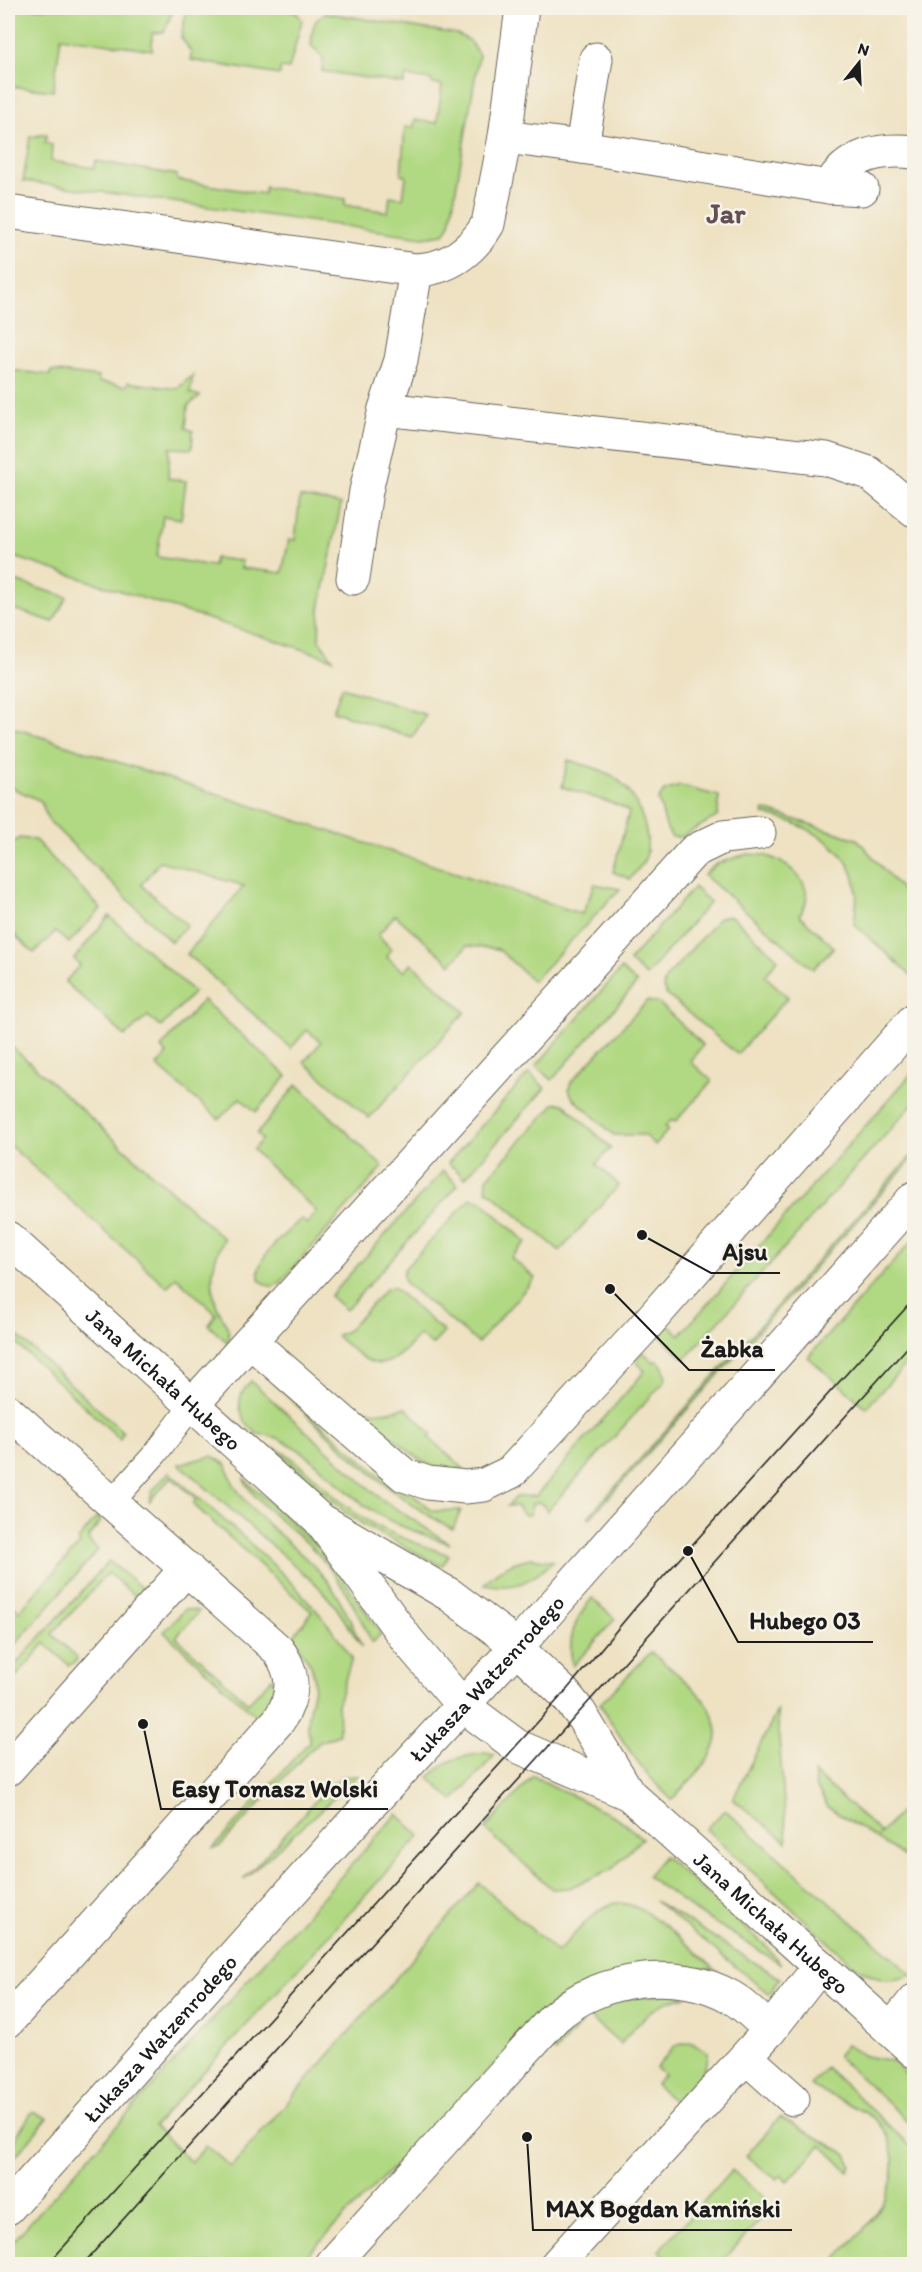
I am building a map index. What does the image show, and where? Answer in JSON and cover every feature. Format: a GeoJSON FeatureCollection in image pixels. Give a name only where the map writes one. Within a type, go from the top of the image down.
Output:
{"type":"FeatureCollection","features":[{"type":"Feature","properties":{"kind":"street"},"geometry":{"type":"LineString","coordinates":[[8,212],[416,270],[430,270],[458,259],[481,237],[488,224],[505,137],[522,8]]}},
{"type":"Feature","properties":{"kind":"street"},"geometry":{"type":"LineString","coordinates":[[582,147],[596,59]]}},
{"type":"Feature","properties":{"kind":"street"},"geometry":{"type":"LineString","coordinates":[[505,137],[582,147],[829,187],[862,189]]}},
{"type":"Feature","properties":{"kind":"street"},"geometry":{"type":"LineString","coordinates":[[829,187],[836,175],[871,152],[892,149],[915,152]]}},
{"type":"Feature","properties":{"kind":"street"},"geometry":{"type":"LineString","coordinates":[[353,578],[366,491],[385,409],[401,360],[416,270]]}},
{"type":"Feature","properties":{"kind":"street"},"geometry":{"type":"LineString","coordinates":[[385,409],[826,459],[869,474],[915,510]]}},
{"type":"Feature","properties":{"kind":"street"},"geometry":{"type":"LineString","coordinates":[[193,1404],[694,851],[723,837],[759,833]]}},
{"type":"Feature","properties":{"kind":"street"},"geometry":{"type":"LineString","coordinates":[[251,1342],[404,1475],[449,1487],[484,1485],[499,1479],[511,1472],[640,1332],[915,1020]]}},
{"type":"Feature","properties":{"kind":"street","name":"Łukasza Watzenrodego"},"geometry":{"type":"LineString","coordinates":[[8,2208],[515,1649],[915,1198]]}},
{"type":"Feature","properties":{"kind":"street","name":"Jana Michała Hubego"},"geometry":{"type":"LineString","coordinates":[[8,1238],[320,1519],[450,1595],[486,1620],[564,1694],[580,1713],[629,1794],[903,2040]]}},
{"type":"Feature","properties":{"kind":"street"},"geometry":{"type":"LineString","coordinates":[[8,1411],[278,1650],[288,1662],[292,1690],[288,1707],[8,2021]]}},
{"type":"Feature","properties":{"kind":"street","name":"Jana Michała Hubego"},"geometry":{"type":"LineString","coordinates":[[320,1519],[408,1641],[462,1705],[517,1746],[629,1794]]}},
{"type":"Feature","properties":{"kind":"street"},"geometry":{"type":"LineString","coordinates":[[8,1769],[187,1568]]}},
{"type":"Feature","properties":{"kind":"street"},"geometry":{"type":"LineString","coordinates":[[557,2265],[770,2030],[820,1966]]}},
{"type":"Feature","properties":{"kind":"street"},"geometry":{"type":"LineString","coordinates":[[332,2265],[554,2018],[568,2005],[586,1995],[605,1987],[640,1981],[669,1980],[702,1984],[732,1997],[770,2030]]}},
{"type":"Feature","properties":{"kind":"street"},"geometry":{"type":"LineString","coordinates":[[903,2040],[915,2001]]}},
{"type":"Feature","properties":{"kind":"street"},"geometry":{"type":"LineString","coordinates":[[746,2056],[792,2099]]}},
{"type":"Feature","properties":{"kind":"lane"},"geometry":{"type":"LineString","coordinates":[[111,1503],[156,1453],[193,1404]]}},
{"type":"Feature","properties":{"kind":"green space"},"geometry":{"type":"Polygon","coordinates":[[[8,8],[174,8],[164,32],[152,33],[152,50],[61,37],[53,91],[17,87],[8,89],[8,8]]]}},
{"type":"Feature","properties":{"kind":"green space"},"geometry":{"type":"Polygon","coordinates":[[[187,8],[272,8],[295,11],[302,20],[289,69],[280,68],[280,75],[191,60],[191,52],[181,37],[187,8]]]}},
{"type":"Feature","properties":{"kind":"green space"},"geometry":{"type":"Polygon","coordinates":[[[327,13],[457,34],[469,40],[479,55],[450,224],[444,234],[423,237],[23,181],[30,137],[47,134],[45,143],[52,145],[51,161],[94,168],[96,161],[177,175],[177,180],[264,194],[265,187],[345,199],[345,205],[388,212],[390,196],[403,198],[406,176],[401,174],[405,127],[413,128],[415,120],[437,123],[442,85],[433,84],[431,80],[406,76],[404,84],[322,71],[323,58],[311,45],[315,22],[327,13]]]}},
{"type":"Feature","properties":{"kind":"green space"},"geometry":{"type":"Polygon","coordinates":[[[10,370],[50,375],[51,371],[98,377],[98,382],[127,386],[128,382],[177,389],[193,375],[190,393],[200,396],[188,406],[186,428],[193,431],[192,449],[170,448],[168,478],[186,481],[181,519],[163,516],[157,557],[213,566],[215,558],[242,561],[241,568],[282,573],[289,539],[295,540],[300,497],[341,504],[320,608],[319,640],[333,659],[8,555],[8,381],[10,370]]]}},
{"type":"Feature","properties":{"kind":"green space"},"geometry":{"type":"Polygon","coordinates":[[[8,579],[67,597],[53,622],[8,607],[8,579]]]}},
{"type":"Feature","properties":{"kind":"green space"},"geometry":{"type":"Polygon","coordinates":[[[342,687],[426,715],[412,738],[333,711],[342,687]]]}},
{"type":"Feature","properties":{"kind":"green space"},"geometry":{"type":"Polygon","coordinates":[[[8,726],[582,914],[595,884],[620,889],[533,981],[498,949],[467,946],[451,964],[395,915],[378,935],[391,949],[387,957],[404,972],[411,963],[465,1012],[369,1118],[304,1062],[321,1042],[307,1030],[291,1048],[187,954],[244,886],[160,861],[141,885],[187,925],[171,942],[48,820],[41,801],[8,786],[8,726]]]}},
{"type":"Feature","properties":{"kind":"green space"},"geometry":{"type":"Polygon","coordinates":[[[568,760],[598,769],[616,779],[625,787],[638,807],[646,830],[647,852],[643,863],[630,879],[613,872],[629,812],[620,806],[562,787],[568,760]]]}},
{"type":"Feature","properties":{"kind":"green space"},"geometry":{"type":"Polygon","coordinates":[[[680,786],[719,796],[718,816],[681,837],[672,837],[667,829],[658,800],[664,791],[680,786]]]}},
{"type":"Feature","properties":{"kind":"green space"},"geometry":{"type":"Polygon","coordinates":[[[764,810],[857,839],[914,904],[914,978],[854,924],[856,887],[852,872],[834,847],[808,829],[763,814],[764,810]]]}},
{"type":"Feature","properties":{"kind":"green space"},"geometry":{"type":"Polygon","coordinates":[[[19,838],[35,840],[101,909],[69,943],[55,932],[34,953],[8,929],[8,847],[19,838]]]}},
{"type":"Feature","properties":{"kind":"green space"},"geometry":{"type":"Polygon","coordinates":[[[747,854],[765,855],[777,860],[801,879],[807,896],[805,906],[799,915],[834,947],[813,969],[704,875],[716,864],[747,854]]]}},
{"type":"Feature","properties":{"kind":"green space"},"geometry":{"type":"Polygon","coordinates":[[[694,887],[710,902],[646,976],[629,961],[694,887]]]}},
{"type":"Feature","properties":{"kind":"green space"},"geometry":{"type":"Polygon","coordinates":[[[109,916],[194,992],[161,1027],[148,1016],[125,1036],[65,982],[80,965],[74,959],[109,916]]]}},
{"type":"Feature","properties":{"kind":"green space"},"geometry":{"type":"Polygon","coordinates":[[[727,916],[734,918],[778,959],[765,976],[788,997],[737,1054],[666,994],[663,987],[665,979],[719,918],[727,916]]]}},
{"type":"Feature","properties":{"kind":"green space"},"geometry":{"type":"Polygon","coordinates":[[[621,969],[637,983],[552,1080],[536,1066],[621,969]]]}},
{"type":"Feature","properties":{"kind":"green space"},"geometry":{"type":"Polygon","coordinates":[[[203,1000],[287,1076],[256,1112],[240,1098],[219,1119],[157,1066],[167,1054],[161,1048],[203,1000]]]}},
{"type":"Feature","properties":{"kind":"green space"},"geometry":{"type":"Polygon","coordinates":[[[647,1001],[659,1003],[703,1045],[690,1061],[712,1081],[675,1122],[671,1120],[665,1127],[668,1130],[655,1145],[644,1135],[614,1135],[572,1097],[569,1089],[571,1082],[647,1001]]]}},
{"type":"Feature","properties":{"kind":"green space"},"geometry":{"type":"Polygon","coordinates":[[[8,1043],[224,1239],[217,1254],[213,1287],[216,1304],[229,1333],[228,1343],[208,1325],[216,1314],[176,1277],[167,1287],[8,1144],[8,1043]]]}},
{"type":"Feature","properties":{"kind":"green space"},"geometry":{"type":"Polygon","coordinates":[[[914,1071],[914,1103],[685,1359],[658,1334],[664,1327],[670,1326],[680,1335],[914,1071]]]}},
{"type":"Feature","properties":{"kind":"green space"},"geometry":{"type":"Polygon","coordinates":[[[529,1073],[545,1088],[465,1178],[448,1163],[529,1073]]]}},
{"type":"Feature","properties":{"kind":"green space"},"geometry":{"type":"Polygon","coordinates":[[[297,1084],[383,1167],[280,1283],[272,1287],[260,1281],[259,1273],[265,1255],[301,1219],[307,1224],[316,1211],[253,1150],[262,1139],[257,1134],[297,1084]]]}},
{"type":"Feature","properties":{"kind":"green space"},"geometry":{"type":"Polygon","coordinates":[[[554,1104],[565,1105],[611,1148],[596,1164],[619,1185],[560,1251],[486,1189],[487,1178],[554,1104]]]}},
{"type":"Feature","properties":{"kind":"green space"},"geometry":{"type":"Polygon","coordinates":[[[914,1153],[914,1157],[590,1518],[588,1517],[914,1153]]]}},
{"type":"Feature","properties":{"kind":"green space"},"geometry":{"type":"Polygon","coordinates":[[[443,1171],[458,1185],[346,1310],[330,1296],[443,1171]]]}},
{"type":"Feature","properties":{"kind":"green space"},"geometry":{"type":"Polygon","coordinates":[[[471,1198],[481,1201],[526,1242],[511,1258],[535,1278],[478,1343],[405,1283],[403,1276],[404,1269],[471,1198]]]}},
{"type":"Feature","properties":{"kind":"green space"},"geometry":{"type":"Polygon","coordinates":[[[914,1239],[914,1355],[866,1408],[808,1357],[914,1239]]]}},
{"type":"Feature","properties":{"kind":"green space"},"geometry":{"type":"Polygon","coordinates":[[[393,1287],[444,1332],[432,1345],[419,1335],[396,1358],[378,1364],[360,1356],[336,1336],[348,1330],[386,1289],[393,1287]]]}},
{"type":"Feature","properties":{"kind":"green space"},"geometry":{"type":"Polygon","coordinates":[[[8,1327],[123,1432],[120,1439],[8,1336],[8,1327]]]}},
{"type":"Feature","properties":{"kind":"green space"},"geometry":{"type":"Polygon","coordinates":[[[643,1352],[661,1365],[665,1372],[665,1381],[547,1511],[544,1505],[538,1502],[532,1504],[530,1515],[525,1515],[516,1506],[507,1506],[516,1497],[536,1496],[645,1371],[638,1364],[637,1358],[643,1352]]]}},
{"type":"Feature","properties":{"kind":"green space"},"geometry":{"type":"Polygon","coordinates":[[[270,1380],[390,1484],[414,1496],[433,1511],[461,1510],[453,1529],[427,1514],[379,1480],[270,1380]]]}},
{"type":"Feature","properties":{"kind":"green space"},"geometry":{"type":"Polygon","coordinates":[[[251,1381],[381,1499],[450,1544],[379,1515],[357,1500],[302,1452],[273,1437],[257,1434],[246,1422],[240,1409],[241,1395],[251,1381]]]}},
{"type":"Feature","properties":{"kind":"green space"},"geometry":{"type":"Polygon","coordinates":[[[332,1397],[360,1408],[377,1412],[405,1407],[432,1434],[429,1438],[464,1469],[451,1470],[428,1464],[374,1423],[332,1397]]]}},
{"type":"Feature","properties":{"kind":"green space"},"geometry":{"type":"Polygon","coordinates":[[[273,1447],[293,1459],[345,1505],[369,1522],[395,1535],[449,1555],[442,1566],[346,1513],[273,1447]]]}},
{"type":"Feature","properties":{"kind":"green space"},"geometry":{"type":"Polygon","coordinates":[[[212,1456],[227,1465],[232,1480],[241,1495],[254,1510],[325,1578],[341,1603],[362,1647],[336,1607],[318,1586],[179,1464],[212,1456]]]}},
{"type":"Feature","properties":{"kind":"green space"},"geometry":{"type":"Polygon","coordinates":[[[169,1472],[291,1582],[313,1606],[352,1658],[338,1702],[339,1735],[322,1741],[309,1751],[219,1847],[213,1848],[309,1742],[308,1721],[314,1678],[309,1662],[294,1635],[312,1612],[193,1504],[196,1499],[171,1477],[149,1502],[152,1491],[169,1472]]]}},
{"type":"Feature","properties":{"kind":"green space"},"geometry":{"type":"Polygon","coordinates":[[[243,1478],[326,1554],[381,1634],[372,1643],[352,1602],[336,1577],[307,1543],[263,1505],[243,1478]]]}},
{"type":"Feature","properties":{"kind":"green space"},"geometry":{"type":"Polygon","coordinates":[[[97,1517],[101,1521],[89,1536],[89,1541],[98,1550],[8,1652],[8,1601],[19,1611],[80,1544],[78,1540],[97,1517]]]}},
{"type":"Feature","properties":{"kind":"green space"},"geometry":{"type":"Polygon","coordinates":[[[531,1558],[553,1561],[537,1575],[522,1583],[505,1586],[484,1584],[505,1567],[531,1558]]]}},
{"type":"Feature","properties":{"kind":"green space"},"geometry":{"type":"Polygon","coordinates":[[[109,1561],[143,1589],[142,1594],[135,1596],[108,1573],[52,1634],[77,1657],[76,1662],[69,1665],[45,1643],[8,1686],[8,1673],[109,1561]]]}},
{"type":"Feature","properties":{"kind":"green space"},"geometry":{"type":"Polygon","coordinates":[[[592,1598],[615,1619],[573,1666],[571,1638],[581,1614],[592,1598]]]}},
{"type":"Feature","properties":{"kind":"green space"},"geometry":{"type":"Polygon","coordinates":[[[185,1609],[199,1611],[176,1637],[248,1703],[272,1678],[273,1694],[258,1718],[164,1632],[185,1609]]]}},
{"type":"Feature","properties":{"kind":"green space"},"geometry":{"type":"Polygon","coordinates":[[[651,1652],[697,1692],[707,1704],[717,1731],[715,1746],[707,1761],[672,1800],[641,1766],[600,1704],[651,1652]]]}},
{"type":"Feature","properties":{"kind":"green space"},"geometry":{"type":"Polygon","coordinates":[[[777,1711],[787,1842],[733,1799],[777,1711]]]}},
{"type":"Feature","properties":{"kind":"green space"},"geometry":{"type":"Polygon","coordinates":[[[485,1753],[495,1755],[453,1801],[429,1778],[454,1759],[485,1753]]]}},
{"type":"Feature","properties":{"kind":"green space"},"geometry":{"type":"Polygon","coordinates":[[[814,1773],[880,1832],[878,1836],[914,1798],[914,1863],[828,1807],[816,1787],[814,1773]]]}},
{"type":"Feature","properties":{"kind":"green space"},"geometry":{"type":"Polygon","coordinates":[[[358,1776],[243,1880],[330,1785],[342,1777],[358,1776]]]}},
{"type":"Feature","properties":{"kind":"green space"},"geometry":{"type":"Polygon","coordinates":[[[533,1776],[617,1818],[642,1838],[612,1869],[569,1888],[552,1889],[485,1829],[533,1776]]]}},
{"type":"Feature","properties":{"kind":"green space"},"geometry":{"type":"Polygon","coordinates":[[[725,1810],[912,1975],[894,1980],[880,1979],[852,1964],[706,1829],[725,1810]]]}},
{"type":"Feature","properties":{"kind":"green space"},"geometry":{"type":"Polygon","coordinates":[[[397,1814],[420,1836],[154,2126],[191,2162],[206,2146],[231,2167],[479,1883],[557,1952],[595,1914],[609,1905],[621,1903],[650,1915],[716,1970],[687,1967],[560,1998],[298,2264],[8,2264],[8,2247],[397,1814]]]}},
{"type":"Feature","properties":{"kind":"green space"},"geometry":{"type":"Polygon","coordinates":[[[664,1856],[765,1945],[781,1964],[697,1912],[647,1876],[664,1856]]]}},
{"type":"Feature","properties":{"kind":"green space"},"geometry":{"type":"Polygon","coordinates":[[[655,1901],[780,1978],[769,1994],[655,1901]]]}},
{"type":"Feature","properties":{"kind":"green space"},"geometry":{"type":"Polygon","coordinates":[[[673,1993],[687,1997],[666,2002],[657,2007],[641,2020],[620,2044],[588,2016],[555,2052],[546,2044],[600,2002],[673,1993]]]}},
{"type":"Feature","properties":{"kind":"green space"},"geometry":{"type":"Polygon","coordinates":[[[690,2042],[708,2052],[708,2059],[702,2073],[675,2102],[655,2084],[664,2074],[656,2068],[675,2046],[690,2042]]]}},
{"type":"Feature","properties":{"kind":"green space"},"geometry":{"type":"Polygon","coordinates":[[[846,2045],[865,2056],[892,2061],[914,2081],[914,2127],[837,2056],[846,2045]]]}},
{"type":"Feature","properties":{"kind":"green space"},"geometry":{"type":"Polygon","coordinates":[[[826,2067],[914,2149],[914,2264],[831,2264],[876,2214],[890,2185],[893,2169],[890,2143],[879,2123],[862,2111],[810,2085],[826,2067]]]}},
{"type":"Feature","properties":{"kind":"green space"},"geometry":{"type":"Polygon","coordinates":[[[32,2112],[48,2118],[8,2165],[8,2150],[32,2112]]]}},
{"type":"Feature","properties":{"kind":"green space"},"geometry":{"type":"Polygon","coordinates":[[[780,2117],[847,2154],[851,2166],[848,2171],[821,2145],[787,2182],[781,2175],[776,2179],[746,2156],[780,2117]]]}},
{"type":"Feature","properties":{"kind":"green space"},"geometry":{"type":"Polygon","coordinates":[[[732,2170],[766,2199],[759,2206],[766,2213],[720,2264],[676,2264],[659,2251],[732,2170]]]}},
{"type":"Feature","properties":{"kind":"tram line"},"geometry":{"type":"LineString","coordinates":[[48,2264],[564,1693],[636,1607],[914,1299]]}},
{"type":"Feature","properties":{"kind":"tram line"},"geometry":{"type":"LineString","coordinates":[[83,2264],[914,1340]]}},
{"type":"Feature","properties":{"kind":"place","name":"Ajsu"},"geometry":{"type":"Point","coordinates":[642,1235]}},
{"type":"Feature","properties":{"kind":"place","name":"Żabka"},"geometry":{"type":"Point","coordinates":[610,1289]}},
{"type":"Feature","properties":{"kind":"place","name":"Hubego 03"},"geometry":{"type":"Point","coordinates":[688,1551]}},
{"type":"Feature","properties":{"kind":"place","name":"Easy Tomasz Wolski"},"geometry":{"type":"Point","coordinates":[143,1724]}},
{"type":"Feature","properties":{"kind":"place","name":"MAX Bogdan Kamiński"},"geometry":{"type":"Point","coordinates":[527,2137]}},
{"type":"Feature","properties":{"kind":"district","name":"Jar"},"geometry":{"type":"Point","coordinates":[726,213]}}]}
